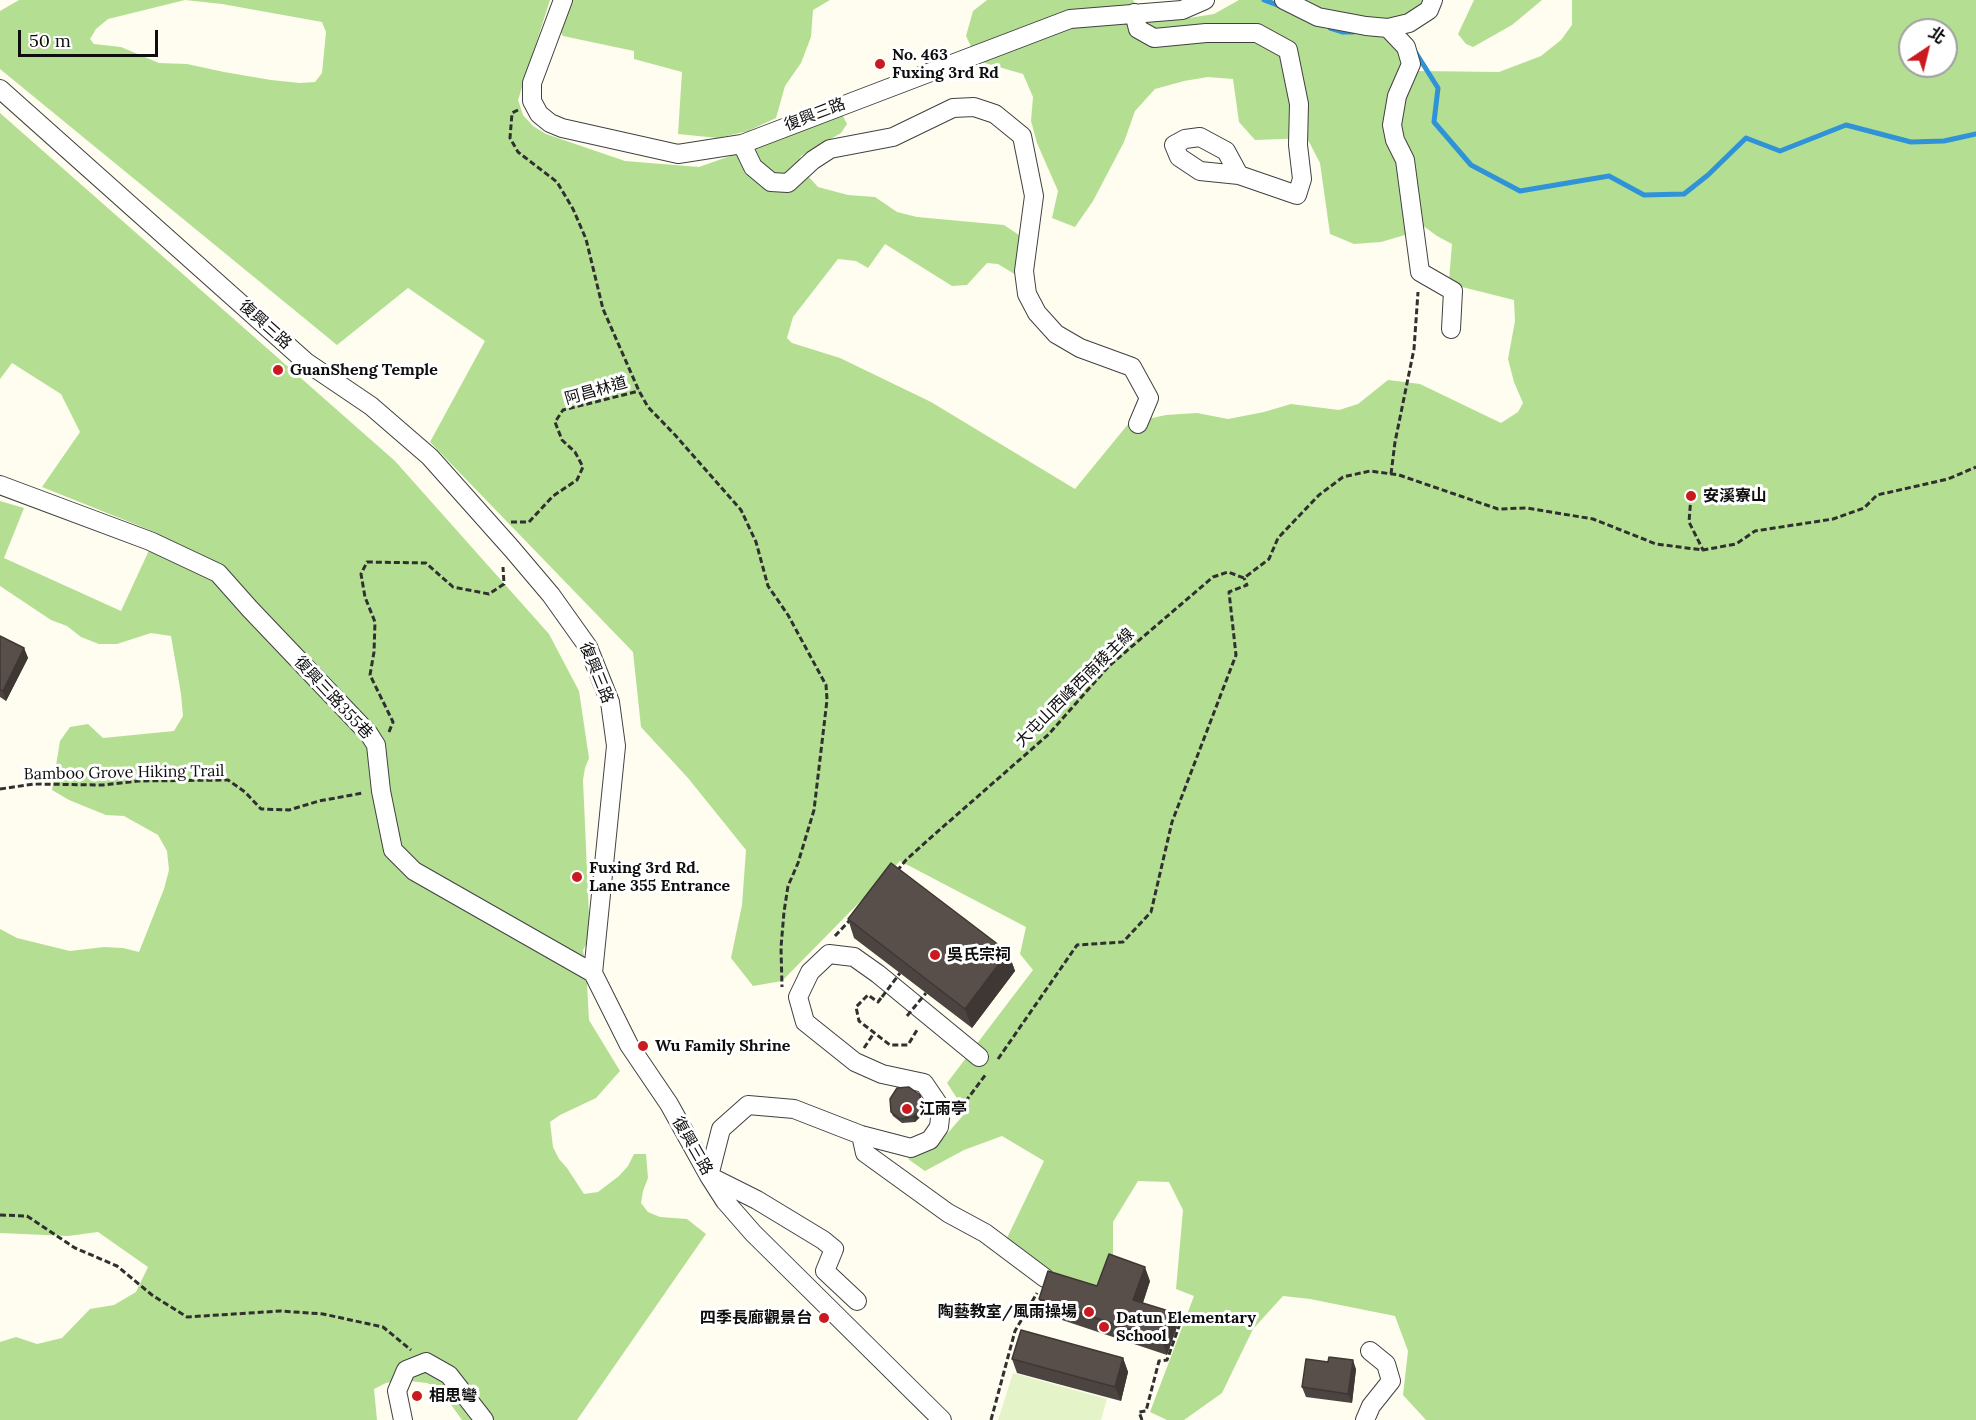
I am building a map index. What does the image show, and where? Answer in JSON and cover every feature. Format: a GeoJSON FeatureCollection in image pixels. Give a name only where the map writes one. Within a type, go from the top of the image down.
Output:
{"type":"FeatureCollection","features":[{"type":"Feature","properties":{"kind":"street"},"geometry":{"type":"LineString","coordinates":[[532,101],[532,82],[563,0]]}},
{"type":"Feature","properties":{"kind":"street","name":"復興三路"},"geometry":{"type":"LineString","coordinates":[[532,101],[539,114],[550,123],[562,128],[678,154],[742,144],[1070,19],[1182,10],[1205,0]]}},
{"type":"Feature","properties":{"kind":"street"},"geometry":{"type":"LineString","coordinates":[[1284,0],[1318,17],[1389,28],[1409,23],[1429,10],[1433,0]]}},
{"type":"Feature","properties":{"kind":"street"},"geometry":{"type":"LineString","coordinates":[[1134,13],[1138,29],[1154,38],[1206,33],[1257,33],[1288,50],[1299,104],[1298,145],[1302,179],[1297,195],[1239,176]]}},
{"type":"Feature","properties":{"kind":"street"},"geometry":{"type":"LineString","coordinates":[[1389,28],[1404,45],[1412,64],[1396,96],[1392,125],[1395,140],[1405,160],[1420,272],[1453,291],[1451,330]]}},
{"type":"Feature","properties":{"kind":"street","name":"復興三路"},"geometry":{"type":"LineString","coordinates":[[0,89],[306,362],[371,406],[430,457],[551,595],[588,647],[610,702],[616,746],[593,973],[629,1045],[669,1104],[725,1201],[753,1233],[942,1420]]}},
{"type":"Feature","properties":{"kind":"street"},"geometry":{"type":"LineString","coordinates":[[742,144],[753,167],[771,182],[788,183],[813,160],[830,149],[893,137],[953,108],[974,107],[995,114],[1022,136],[1034,196],[1023,271],[1027,294],[1037,313],[1056,334],[1080,348],[1132,367],[1149,398],[1138,424]]}},
{"type":"Feature","properties":{"kind":"street","name":"復興三路355巷"},"geometry":{"type":"LineString","coordinates":[[0,485],[150,541],[219,573],[258,618],[369,734],[376,745],[381,791],[393,850],[414,871],[593,973]]}},
{"type":"Feature","properties":{"kind":"street"},"geometry":{"type":"LineString","coordinates":[[857,1301],[825,1270],[834,1250],[823,1240],[757,1200],[709,1176],[721,1129],[748,1105],[794,1109],[861,1135],[911,1148],[930,1140],[939,1127],[941,1108],[924,1083],[882,1074],[855,1062],[805,1022],[798,997],[810,972],[829,954],[854,957],[987,1064]]}},
{"type":"Feature","properties":{"kind":"street"},"geometry":{"type":"LineString","coordinates":[[861,1135],[865,1153],[948,1213],[985,1233],[1045,1278]]}},
{"type":"Feature","properties":{"kind":"street"},"geometry":{"type":"LineString","coordinates":[[1365,1420],[1371,1406],[1391,1381],[1386,1364],[1370,1351]]}},
{"type":"Feature","properties":{"kind":"street"},"geometry":{"type":"LineString","coordinates":[[403,1420],[397,1391],[406,1370],[426,1362],[449,1375],[484,1420]]}},
{"type":"Feature","properties":{"kind":"path"},"geometry":{"type":"LineString","coordinates":[[532,101],[512,113],[510,138],[518,152],[557,182],[573,208],[586,239],[603,309],[639,391],[648,407],[741,510],[756,542],[768,586],[788,615],[826,685],[827,700],[814,810],[798,863],[788,886],[784,912],[783,992]]}},
{"type":"Feature","properties":{"kind":"path"},"geometry":{"type":"LineString","coordinates":[[1391,474],[1395,442],[1414,349],[1420,272]]}},
{"type":"Feature","properties":{"kind":"path","name":"阿昌林道"},"geometry":{"type":"LineString","coordinates":[[491,526],[500,521],[529,522],[553,496],[577,480],[583,467],[575,452],[562,440],[555,422],[563,410],[639,391]]}},
{"type":"Feature","properties":{"kind":"path"},"geometry":{"type":"LineString","coordinates":[[939,1127],[948,1124],[987,1064],[1077,945],[1123,942],[1150,912],[1172,822],[1236,655],[1229,592],[1247,585],[1244,578],[1269,560],[1278,538],[1319,495],[1343,477],[1370,471],[1399,475],[1498,509],[1527,508],[1593,519],[1656,544],[1703,550],[1736,544],[1755,531],[1833,519],[1863,508],[1877,495],[1948,479],[1976,467]]}},
{"type":"Feature","properties":{"kind":"path"},"geometry":{"type":"LineString","coordinates":[[1691,496],[1689,522],[1703,550]]}},
{"type":"Feature","properties":{"kind":"path"},"geometry":{"type":"LineString","coordinates":[[376,745],[385,741],[393,722],[370,675],[374,652],[375,622],[365,597],[361,574],[367,562],[426,563],[453,586],[489,594],[504,584],[502,557],[512,549]]}},
{"type":"Feature","properties":{"kind":"path","name":"大屯山西峰西南稜主線"},"geometry":{"type":"LineString","coordinates":[[892,878],[906,860],[1049,734],[1109,666],[1213,577],[1228,572],[1244,578]]}},
{"type":"Feature","properties":{"kind":"path","name":"Bamboo Grove Hiking Trail"},"geometry":{"type":"LineString","coordinates":[[0,789],[34,784],[103,785],[138,781],[228,780],[245,792],[261,809],[289,810],[350,795],[381,791]]}},
{"type":"Feature","properties":{"kind":"path"},"geometry":{"type":"LineString","coordinates":[[829,954],[825,945],[858,913]]}},
{"type":"Feature","properties":{"kind":"path"},"geometry":{"type":"LineString","coordinates":[[900,973],[878,1002],[868,995],[856,1007],[859,1021],[890,1045],[908,1045],[917,1030],[910,1026]]}},
{"type":"Feature","properties":{"kind":"path"},"geometry":{"type":"LineString","coordinates":[[907,1016],[926,993]]}},
{"type":"Feature","properties":{"kind":"path"},"geometry":{"type":"LineString","coordinates":[[0,1215],[27,1216],[75,1248],[117,1266],[152,1295],[187,1317],[281,1311],[323,1314],[384,1327],[426,1362]]}},
{"type":"Feature","properties":{"kind":"path"},"geometry":{"type":"LineString","coordinates":[[991,1420],[1015,1331],[1045,1278]]}},
{"type":"Feature","properties":{"kind":"path"},"geometry":{"type":"LineString","coordinates":[[1142,1420],[1139,1412],[1146,1411],[1160,1361],[1167,1360],[1183,1315]]}},
{"type":"Feature","properties":{"kind":"green space"},"geometry":{"type":"Polygon","coordinates":[[[19,0],[185,0],[550,0],[518,100],[523,115],[533,126],[546,134],[625,161],[699,167],[842,114],[847,124],[841,133],[801,156],[797,164],[818,187],[848,195],[875,197],[897,212],[917,217],[1004,225],[1019,235],[1020,256],[1016,275],[998,264],[987,263],[967,285],[952,286],[885,244],[868,268],[856,261],[838,259],[793,317],[787,338],[792,343],[840,358],[931,402],[1075,489],[1129,423],[1166,415],[1197,413],[1228,419],[1291,404],[1339,410],[1358,404],[1388,380],[1420,384],[1501,423],[1518,412],[1523,403],[1508,359],[1515,321],[1514,300],[1458,286],[1449,280],[1452,244],[1418,222],[1412,156],[1401,127],[1403,104],[1413,74],[1419,71],[1499,72],[1541,56],[1561,40],[1572,25],[1572,0],[1976,0],[1976,1420],[1426,1420],[1403,1395],[1408,1351],[1395,1316],[1283,1296],[1253,1329],[1222,1393],[1184,1420],[1167,1420],[1150,1412],[1194,1296],[1176,1289],[1183,1210],[1169,1182],[1138,1181],[1113,1222],[1113,1266],[1101,1298],[1048,1272],[1005,1242],[1044,1161],[1002,1136],[964,1150],[925,1171],[908,1159],[939,1143],[966,1112],[947,1083],[1033,970],[1020,954],[1026,927],[900,861],[782,981],[753,986],[731,958],[742,905],[746,850],[688,778],[641,727],[633,652],[430,442],[485,341],[408,288],[337,345],[0,69],[0,11],[19,0]],[[185,0],[108,19],[96,29],[90,39],[94,44],[121,47],[159,63],[187,64],[271,80],[315,82],[322,73],[326,32],[322,22],[222,4],[185,0]]]}},
{"type":"Feature","properties":{"kind":"green space"},"geometry":{"type":"Polygon","coordinates":[[[570,0],[830,0],[813,10],[811,37],[801,63],[785,86],[776,118],[748,131],[718,138],[678,134],[682,72],[634,59],[634,51],[563,36],[560,31],[570,0]]]}},
{"type":"Feature","properties":{"kind":"green space"},"geometry":{"type":"Polygon","coordinates":[[[987,0],[1133,0],[1160,18],[1189,18],[1214,14],[1239,0],[1273,0],[1329,30],[1388,38],[1397,49],[1404,67],[1397,87],[1408,218],[1405,235],[1381,242],[1354,244],[1330,234],[1320,163],[1307,138],[1255,140],[1239,122],[1233,79],[1208,77],[1155,89],[1135,111],[1124,142],[1093,201],[1075,227],[1052,218],[1058,191],[1037,143],[1031,121],[1033,97],[1023,74],[978,61],[966,36],[973,11],[987,0]]]}},
{"type":"Feature","properties":{"kind":"green space"},"geometry":{"type":"Polygon","coordinates":[[[1292,0],[1423,0],[1419,8],[1389,23],[1319,11],[1292,0]]]}},
{"type":"Feature","properties":{"kind":"green space"},"geometry":{"type":"Polygon","coordinates":[[[1474,0],[1542,0],[1512,25],[1473,47],[1466,44],[1458,34],[1474,0]]]}},
{"type":"Feature","properties":{"kind":"green space"},"geometry":{"type":"Polygon","coordinates":[[[0,113],[395,461],[549,634],[579,691],[589,758],[583,780],[590,938],[583,950],[589,1020],[620,1071],[596,1098],[550,1122],[553,1147],[584,1194],[598,1192],[619,1176],[628,1166],[634,1154],[646,1154],[648,1178],[641,1203],[648,1212],[660,1217],[687,1219],[706,1234],[577,1420],[462,1420],[439,1388],[427,1383],[400,1380],[374,1389],[377,1420],[0,1420],[0,1342],[16,1337],[37,1344],[62,1338],[90,1309],[114,1305],[136,1292],[148,1267],[98,1232],[68,1236],[0,1233],[0,929],[17,938],[70,951],[104,947],[139,952],[164,889],[169,870],[167,851],[158,835],[124,816],[106,815],[69,800],[52,790],[60,741],[70,727],[88,724],[103,738],[174,731],[183,716],[171,636],[151,633],[117,644],[99,644],[51,620],[0,586],[0,501],[24,508],[4,558],[121,611],[157,533],[42,487],[80,432],[61,394],[12,363],[0,379],[0,113]]]}},
{"type":"Feature","properties":{"kind":"green space"},"geometry":{"type":"Polygon","coordinates":[[[1013,1373],[1107,1399],[1101,1420],[998,1420],[1013,1373]]]}},
{"type":"Feature","properties":{"kind":"building"},"geometry":{"type":"Polygon","coordinates":[[[0,636],[24,648],[3,691],[0,690],[0,636]]]}},
{"type":"Feature","properties":{"kind":"building","name":"吳氏宗祠"},"geometry":{"type":"Polygon","coordinates":[[[891,863],[1008,952],[965,1009],[848,919],[891,863]]]}},
{"type":"Feature","properties":{"kind":"building","name":"江雨亭"},"geometry":{"type":"Polygon","coordinates":[[[909,1087],[920,1095],[921,1109],[913,1117],[900,1119],[891,1112],[890,1099],[897,1088],[909,1087]]]}},
{"type":"Feature","properties":{"kind":"building"},"geometry":{"type":"Polygon","coordinates":[[[1109,1254],[1145,1267],[1133,1300],[1172,1312],[1162,1340],[1039,1299],[1048,1271],[1097,1286],[1109,1254]]]}},
{"type":"Feature","properties":{"kind":"building"},"geometry":{"type":"Polygon","coordinates":[[[1021,1330],[1123,1358],[1115,1387],[1012,1359],[1021,1330]]]}},
{"type":"Feature","properties":{"kind":"building"},"geometry":{"type":"Polygon","coordinates":[[[1329,1357],[1353,1360],[1348,1394],[1302,1387],[1306,1359],[1328,1362],[1329,1357]]]}},
{"type":"Feature","properties":{"kind":"waterway"},"geometry":{"type":"LineString","coordinates":[[1264,0],[1280,6]]}},
{"type":"Feature","properties":{"kind":"waterway"},"geometry":{"type":"LineString","coordinates":[[1330,28],[1353,32]]}},
{"type":"Feature","properties":{"kind":"waterway"},"geometry":{"type":"LineString","coordinates":[[1416,53],[1438,88],[1434,122],[1471,165],[1520,191],[1609,176],[1644,195],[1684,194],[1708,175],[1746,138],[1780,151],[1846,125],[1911,142],[1944,141],[1976,134]]}},
{"type":"Feature","properties":{"kind":"place","name":"No. 463 Fuxing 3rd Rd"},"geometry":{"type":"Point","coordinates":[880,64]}},
{"type":"Feature","properties":{"kind":"place","name":"GuanSheng Temple"},"geometry":{"type":"Point","coordinates":[278,370]}},
{"type":"Feature","properties":{"kind":"place","name":"安溪寮山"},"geometry":{"type":"Point","coordinates":[1691,496]}},
{"type":"Feature","properties":{"kind":"place","name":"Fuxing 3rd Rd. Lane 355 Entrance"},"geometry":{"type":"Point","coordinates":[577,877]}},
{"type":"Feature","properties":{"kind":"place","name":"吳氏宗祠"},"geometry":{"type":"Point","coordinates":[935,955]}},
{"type":"Feature","properties":{"kind":"place","name":"Wu Family Shrine"},"geometry":{"type":"Point","coordinates":[643,1046]}},
{"type":"Feature","properties":{"kind":"place","name":"江雨亭"},"geometry":{"type":"Point","coordinates":[907,1109]}},
{"type":"Feature","properties":{"kind":"place","name":"陶藝教室/風雨操場"},"geometry":{"type":"Point","coordinates":[1089,1312]}},
{"type":"Feature","properties":{"kind":"place","name":"四季長廊觀景台"},"geometry":{"type":"Point","coordinates":[824,1318]}},
{"type":"Feature","properties":{"kind":"place","name":"Datun Elementary School"},"geometry":{"type":"Point","coordinates":[1104,1327]}},
{"type":"Feature","properties":{"kind":"place","name":"相思彎"},"geometry":{"type":"Point","coordinates":[417,1396]}}]}
